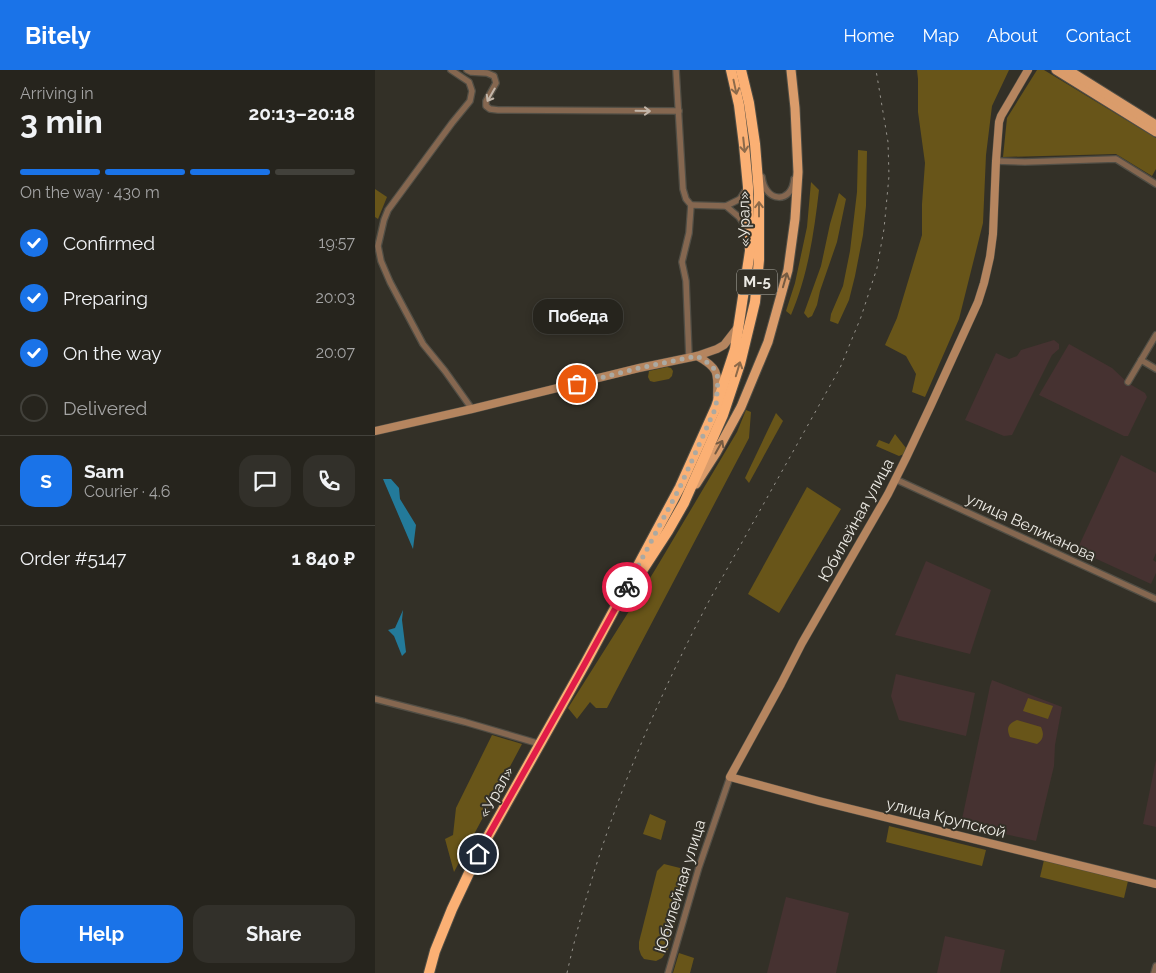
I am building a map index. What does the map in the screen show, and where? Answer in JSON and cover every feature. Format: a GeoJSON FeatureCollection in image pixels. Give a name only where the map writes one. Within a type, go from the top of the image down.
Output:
{"type":"FeatureCollection","features":[{"type":"Feature","properties":{"kind":"highway","name":"«Урал»"},"geometry":{"type":"LineString","coordinates":[[602,632],[669,531],[684,503],[723,415],[740,364],[755,302],[759,260],[759,194],[755,144],[744,104],[731,70]]}},
{"type":"Feature","properties":{"kind":"highway","name":"«Урал»"},"geometry":{"type":"LineString","coordinates":[[429,973],[452,909],[478,854],[602,632],[680,487],[716,407],[735,349],[750,251],[741,70]]}},
{"type":"Feature","properties":{"kind":"main road"},"geometry":{"type":"LineString","coordinates":[[684,503],[716,453],[741,407],[768,342],[788,270],[795,219],[798,172],[791,70]]}},
{"type":"Feature","properties":{"kind":"main road"},"geometry":{"type":"LineString","coordinates":[[1055,70],[1156,132]]}},
{"type":"Feature","properties":{"kind":"main road"},"geometry":{"type":"LineString","coordinates":[[1068,70],[1156,125]]}},
{"type":"Feature","properties":{"kind":"street"},"geometry":{"type":"LineString","coordinates":[[451,70],[469,82],[472,91],[470,101],[388,210],[379,246],[381,261],[390,282],[423,344],[472,409]]}},
{"type":"Feature","properties":{"kind":"street"},"geometry":{"type":"LineString","coordinates":[[467,70],[494,76],[497,83],[486,101],[486,106],[490,109],[679,111]]}},
{"type":"Feature","properties":{"kind":"street"},"geometry":{"type":"LineString","coordinates":[[677,70],[683,189],[686,199],[691,205],[689,233],[682,262],[693,357]]}},
{"type":"Feature","properties":{"kind":"street","name":"Юбилейная улица"},"geometry":{"type":"LineString","coordinates":[[668,973],[699,867],[729,776],[895,479],[979,302],[993,234],[999,122],[1028,70]]}},
{"type":"Feature","properties":{"kind":"street"},"geometry":{"type":"LineString","coordinates":[[755,144],[761,161],[765,189],[774,196],[781,197],[787,195],[791,190],[797,162]]}},
{"type":"Feature","properties":{"kind":"street"},"geometry":{"type":"LineString","coordinates":[[996,161],[1116,159],[1154,183],[1156,176]]}},
{"type":"Feature","properties":{"kind":"street"},"geometry":{"type":"LineString","coordinates":[[691,205],[726,206],[740,199],[748,186]]}},
{"type":"Feature","properties":{"kind":"street"},"geometry":{"type":"LineString","coordinates":[[726,206],[739,217],[749,231]]}},
{"type":"Feature","properties":{"kind":"street"},"geometry":{"type":"LineString","coordinates":[[375,431],[639,368],[693,357],[724,345],[739,325]]}},
{"type":"Feature","properties":{"kind":"street"},"geometry":{"type":"LineString","coordinates":[[1128,382],[1156,335]]}},
{"type":"Feature","properties":{"kind":"street"},"geometry":{"type":"LineString","coordinates":[[693,357],[711,365],[715,370],[718,378],[716,407]]}},
{"type":"Feature","properties":{"kind":"street"},"geometry":{"type":"LineString","coordinates":[[1141,360],[1156,368]]}},
{"type":"Feature","properties":{"kind":"street","name":"улица Великанова"},"geometry":{"type":"LineString","coordinates":[[895,479],[1156,599]]}},
{"type":"Feature","properties":{"kind":"street"},"geometry":{"type":"LineString","coordinates":[[375,699],[540,744]]}},
{"type":"Feature","properties":{"kind":"street","name":"улица Крупской"},"geometry":{"type":"LineString","coordinates":[[729,776],[819,801],[1156,884]]}},
{"type":"Feature","properties":{"kind":"street"},"geometry":{"type":"LineString","coordinates":[[1154,973],[1156,966]]}},
{"type":"Feature","properties":{"kind":"shaded area"},"geometry":{"type":"Polygon","coordinates":[[[917,70],[1009,70],[992,106],[986,155],[983,223],[959,319],[925,397],[912,392],[916,374],[906,356],[885,345],[897,318],[922,235],[925,163],[918,112],[917,70]]]}},
{"type":"Feature","properties":{"kind":"shaded area"},"geometry":{"type":"Polygon","coordinates":[[[1037,70],[1044,70],[1156,138],[1156,169],[1152,176],[1116,154],[1003,157],[1007,118],[1037,70]]]}},
{"type":"Feature","properties":{"kind":"shaded area"},"geometry":{"type":"Polygon","coordinates":[[[858,150],[867,151],[866,206],[863,235],[849,300],[838,324],[830,321],[843,286],[850,251],[857,192],[858,150]]]}},
{"type":"Feature","properties":{"kind":"shaded area"},"geometry":{"type":"Polygon","coordinates":[[[811,182],[819,190],[815,222],[802,285],[791,315],[786,311],[795,283],[807,227],[811,182]]]}},
{"type":"Feature","properties":{"kind":"shaded area"},"geometry":{"type":"Polygon","coordinates":[[[375,189],[387,197],[378,219],[375,217],[375,189]]]}},
{"type":"Feature","properties":{"kind":"shaded area"},"geometry":{"type":"Polygon","coordinates":[[[839,193],[846,199],[837,242],[817,305],[812,316],[808,318],[804,313],[821,266],[839,193]]]}},
{"type":"Feature","properties":{"kind":"shaded area"},"geometry":{"type":"Polygon","coordinates":[[[1054,340],[1059,344],[1059,349],[1052,355],[1012,435],[1004,436],[965,420],[996,353],[1009,359],[1017,356],[1021,350],[1054,340]]]}},
{"type":"Feature","properties":{"kind":"shaded area"},"geometry":{"type":"Polygon","coordinates":[[[1069,344],[1112,368],[1128,383],[1145,393],[1147,397],[1128,436],[1124,436],[1039,395],[1069,344]]]}},
{"type":"Feature","properties":{"kind":"shaded area"},"geometry":{"type":"Polygon","coordinates":[[[667,367],[673,371],[669,379],[650,381],[648,377],[649,371],[667,367]]]}},
{"type":"Feature","properties":{"kind":"shaded area"},"geometry":{"type":"Polygon","coordinates":[[[746,410],[751,412],[749,438],[607,708],[596,708],[590,702],[577,719],[568,708],[655,570],[737,432],[746,410]]]}},
{"type":"Feature","properties":{"kind":"shaded area"},"geometry":{"type":"Polygon","coordinates":[[[776,413],[783,421],[749,483],[745,478],[776,413]]]}},
{"type":"Feature","properties":{"kind":"shaded area"},"geometry":{"type":"Polygon","coordinates":[[[895,434],[906,448],[904,454],[899,456],[876,446],[879,440],[889,444],[895,434]]]}},
{"type":"Feature","properties":{"kind":"shaded area"},"geometry":{"type":"Polygon","coordinates":[[[1121,455],[1156,473],[1156,553],[1153,560],[1156,562],[1156,573],[1151,584],[1077,550],[1121,455]]]}},
{"type":"Feature","properties":{"kind":"shaded area"},"geometry":{"type":"Polygon","coordinates":[[[807,487],[841,509],[779,613],[748,594],[807,487]]]}},
{"type":"Feature","properties":{"kind":"shaded area"},"geometry":{"type":"Polygon","coordinates":[[[926,561],[991,590],[970,654],[895,635],[926,561]]]}},
{"type":"Feature","properties":{"kind":"shaded area"},"geometry":{"type":"Polygon","coordinates":[[[896,674],[975,693],[966,736],[899,720],[891,696],[896,674]]]}},
{"type":"Feature","properties":{"kind":"shaded area"},"geometry":{"type":"Polygon","coordinates":[[[992,680],[1062,707],[1055,745],[1054,766],[1036,841],[961,824],[992,680]]]}},
{"type":"Feature","properties":{"kind":"shaded area"},"geometry":{"type":"Polygon","coordinates":[[[1028,698],[1053,706],[1048,719],[1023,711],[1028,698]]]}},
{"type":"Feature","properties":{"kind":"shaded area"},"geometry":{"type":"Polygon","coordinates":[[[1017,720],[1041,727],[1043,736],[1037,744],[1010,737],[1009,727],[1017,720]]]}},
{"type":"Feature","properties":{"kind":"shaded area"},"geometry":{"type":"Polygon","coordinates":[[[492,735],[522,744],[454,872],[445,839],[453,835],[456,808],[492,735]]]}},
{"type":"Feature","properties":{"kind":"shaded area"},"geometry":{"type":"Polygon","coordinates":[[[1156,760],[1156,827],[1143,824],[1156,760]]]}},
{"type":"Feature","properties":{"kind":"shaded area"},"geometry":{"type":"Polygon","coordinates":[[[650,814],[666,821],[661,840],[643,834],[650,814]]]}},
{"type":"Feature","properties":{"kind":"shaded area"},"geometry":{"type":"Polygon","coordinates":[[[889,826],[986,850],[982,866],[886,842],[889,826]]]}},
{"type":"Feature","properties":{"kind":"shaded area"},"geometry":{"type":"Polygon","coordinates":[[[1044,860],[1128,881],[1124,898],[1040,877],[1044,860]]]}},
{"type":"Feature","properties":{"kind":"shaded area"},"geometry":{"type":"Polygon","coordinates":[[[664,864],[684,869],[686,879],[668,949],[662,958],[656,961],[644,959],[639,949],[639,942],[657,871],[664,864]]]}},
{"type":"Feature","properties":{"kind":"shaded area"},"geometry":{"type":"Polygon","coordinates":[[[786,897],[849,913],[836,973],[767,973],[786,897]]]}},
{"type":"Feature","properties":{"kind":"shaded area"},"geometry":{"type":"Polygon","coordinates":[[[945,936],[1005,950],[1000,973],[937,973],[945,936]]]}},
{"type":"Feature","properties":{"kind":"shaded area"},"geometry":{"type":"Polygon","coordinates":[[[679,953],[694,958],[690,973],[673,973],[679,953]]]}},
{"type":"Feature","properties":{"kind":"water"},"geometry":{"type":"Polygon","coordinates":[[[383,479],[391,479],[399,488],[400,499],[416,525],[413,549],[383,479]]]}},
{"type":"Feature","properties":{"kind":"water"},"geometry":{"type":"Polygon","coordinates":[[[403,610],[402,620],[406,652],[402,656],[394,636],[388,630],[395,628],[403,610]]]}},
{"type":"Feature","properties":{"kind":"railway"},"geometry":{"type":"LineString","coordinates":[[567,973],[579,924],[608,829],[644,736],[686,645],[709,601],[840,368],[861,317],[877,268],[884,229],[889,176],[888,142],[876,70]]}},
{"type":"Feature","properties":{"kind":"way so far"},"geometry":{"type":"LineString","coordinates":[[577,384],[697,356],[711,365],[718,378],[716,407],[680,487],[627,587]]}},
{"type":"Feature","properties":{"kind":"place","name":"Победа"},"geometry":{"type":"Point","coordinates":[577,384]}},
{"type":"Feature","properties":{"kind":"route"},"geometry":{"type":"LineString","coordinates":[[478,854],[627,587]]}}]}
